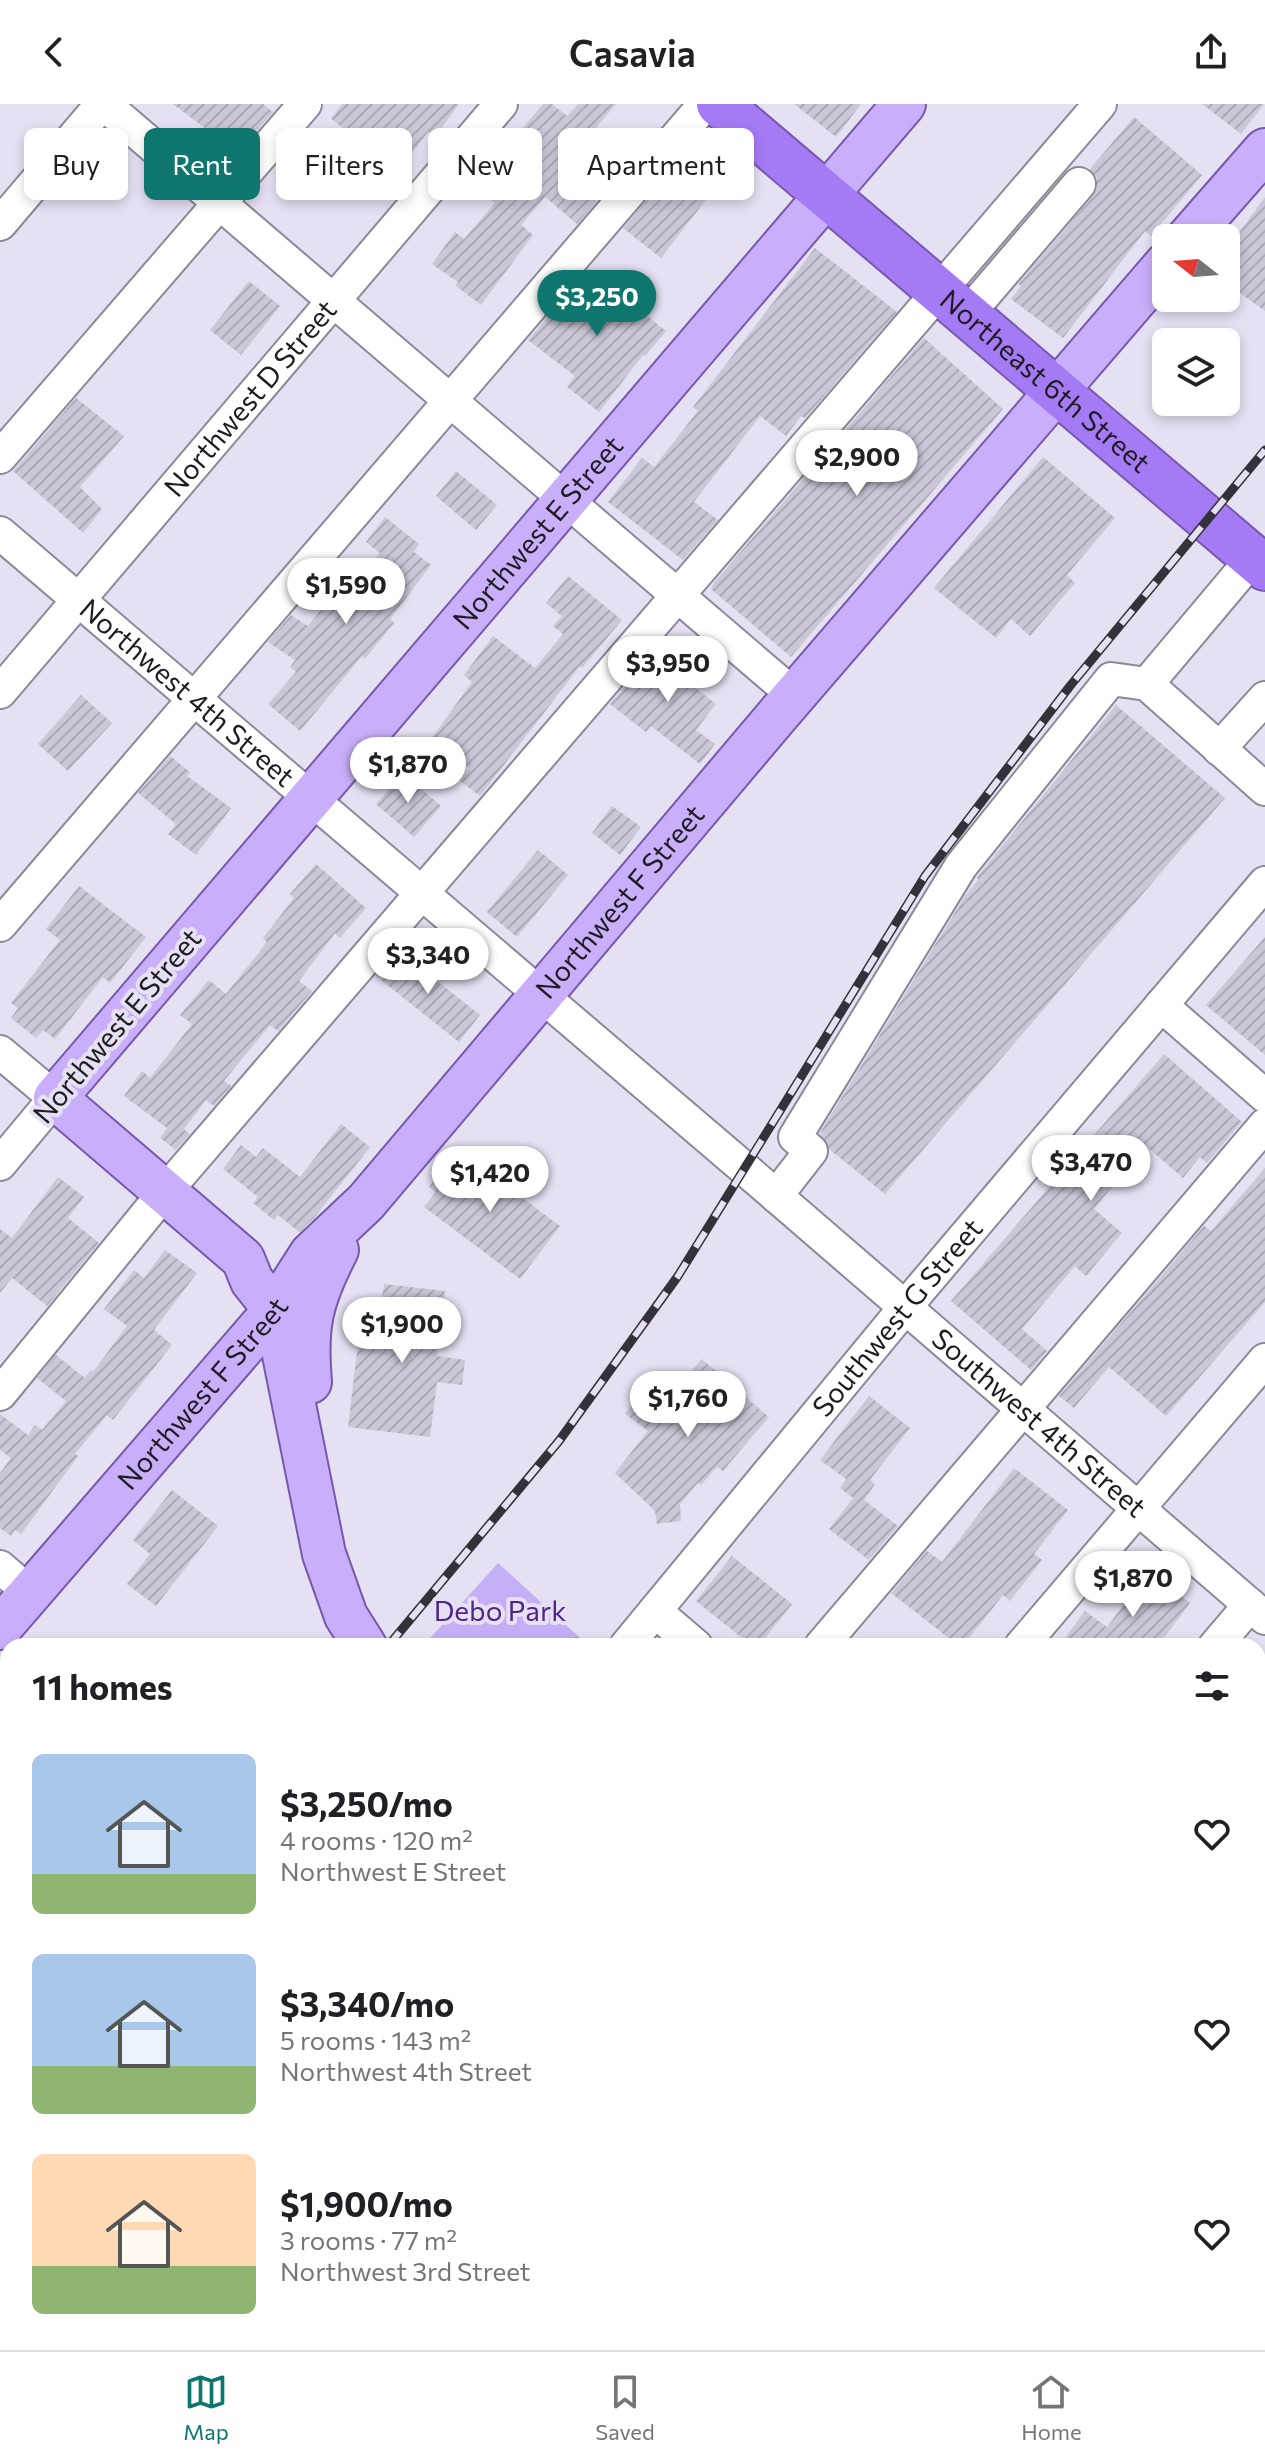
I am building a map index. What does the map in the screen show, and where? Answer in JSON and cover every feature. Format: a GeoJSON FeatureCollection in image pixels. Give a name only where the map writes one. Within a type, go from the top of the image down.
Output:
{"type":"FeatureCollection","features":[{"type":"Feature","properties":{"kind":"highway","name":"Northeast 6th Street"},"geometry":{"type":"LineString","coordinates":[[719,104],[1259,563]]}},
{"type":"Feature","properties":{"kind":"main road","name":"Northwest E Street"},"geometry":{"type":"LineString","coordinates":[[55,1098],[904,104]]}},
{"type":"Feature","properties":{"kind":"main road"},"geometry":{"type":"LineString","coordinates":[[1200,224],[1265,150]]}},
{"type":"Feature","properties":{"kind":"main road","name":"Northwest F Street"},"geometry":{"type":"LineString","coordinates":[[0,1628],[15,1580],[217,1374],[275,1310],[302,1265],[366,1202],[1054,391],[1152,280]]}},
{"type":"Feature","properties":{"kind":"main road"},"geometry":{"type":"LineString","coordinates":[[55,1098],[243,1259],[252,1281],[275,1310],[324,1554],[346,1616],[360,1638]]}},
{"type":"Feature","properties":{"kind":"main road"},"geometry":{"type":"LineString","coordinates":[[324,1554],[307,1336],[310,1316],[325,1274],[366,1202]]}},
{"type":"Feature","properties":{"kind":"main road"},"geometry":{"type":"LineString","coordinates":[[243,1259],[302,1265]]}},
{"type":"Feature","properties":{"kind":"main road"},"geometry":{"type":"LineString","coordinates":[[217,1374],[239,1375],[262,1382],[294,1405]]}},
{"type":"Feature","properties":{"kind":"street"},"geometry":{"type":"LineString","coordinates":[[0,224],[103,104],[795,696]]}},
{"type":"Feature","properties":{"kind":"street"},"geometry":{"type":"LineString","coordinates":[[0,457],[305,104]]}},
{"type":"Feature","properties":{"kind":"street","name":"Northwest D Street"},"geometry":{"type":"LineString","coordinates":[[0,692],[501,104]]}},
{"type":"Feature","properties":{"kind":"street"},"geometry":{"type":"LineString","coordinates":[[0,925],[705,104]]}},
{"type":"Feature","properties":{"kind":"street"},"geometry":{"type":"LineString","coordinates":[[953,304],[1100,104]]}},
{"type":"Feature","properties":{"kind":"street"},"geometry":{"type":"LineString","coordinates":[[0,1394],[164,1193],[678,597],[953,304],[1079,184]]}},
{"type":"Feature","properties":{"kind":"street","name":"Northwest 4th Street"},"geometry":{"type":"LineString","coordinates":[[0,533],[776,1196]]}},
{"type":"Feature","properties":{"kind":"street"},"geometry":{"type":"LineString","coordinates":[[1147,684],[1259,563]]}},
{"type":"Feature","properties":{"kind":"street"},"geometry":{"type":"LineString","coordinates":[[776,1196],[811,1151],[795,1137],[961,866],[1111,679],[1147,684],[1265,789]]}},
{"type":"Feature","properties":{"kind":"street"},"geometry":{"type":"LineString","coordinates":[[1219,749],[1265,698]]}},
{"type":"Feature","properties":{"kind":"street","name":"Southwest G Street"},"geometry":{"type":"LineString","coordinates":[[633,1638],[904,1308],[1265,883]]}},
{"type":"Feature","properties":{"kind":"street"},"geometry":{"type":"LineString","coordinates":[[1161,1005],[1265,1096]]}},
{"type":"Feature","properties":{"kind":"street"},"geometry":{"type":"LineString","coordinates":[[0,1052],[55,1098]]}},
{"type":"Feature","properties":{"kind":"street","name":"Northwest E Street"},"geometry":{"type":"LineString","coordinates":[[0,1164],[55,1098]]}},
{"type":"Feature","properties":{"kind":"street"},"geometry":{"type":"LineString","coordinates":[[828,1638],[1265,1125]]}},
{"type":"Feature","properties":{"kind":"street","name":"Southwest 4th Street"},"geometry":{"type":"LineString","coordinates":[[776,1196],[1257,1612]]}},
{"type":"Feature","properties":{"kind":"street"},"geometry":{"type":"LineString","coordinates":[[1028,1638],[1265,1360]]}},
{"type":"Feature","properties":{"kind":"street"},"geometry":{"type":"LineString","coordinates":[[655,1611],[687,1638]]}},
{"type":"Feature","properties":{"kind":"street"},"geometry":{"type":"LineString","coordinates":[[1225,1638],[1257,1612]]}},
{"type":"Feature","properties":{"kind":"green space","name":"Debo Park"},"geometry":{"type":"Polygon","coordinates":[[[498,1563],[580,1638],[430,1638],[498,1563]]]}},
{"type":"Feature","properties":{"kind":"building"},"geometry":{"type":"Polygon","coordinates":[[[173,104],[263,104],[273,112],[259,128],[205,128],[173,104]]]}},
{"type":"Feature","properties":{"kind":"building"},"geometry":{"type":"Polygon","coordinates":[[[342,104],[459,104],[442,128],[428,128],[412,153],[412,128],[343,128],[331,119],[342,104]]]}},
{"type":"Feature","properties":{"kind":"building"},"geometry":{"type":"Polygon","coordinates":[[[543,104],[552,104],[567,116],[578,104],[616,104],[596,128],[558,128],[558,200],[597,201],[577,224],[545,197],[521,225],[533,235],[481,305],[456,286],[458,282],[432,264],[455,232],[464,239],[495,203],[491,200],[542,200],[542,128],[523,128],[543,104]]]}},
{"type":"Feature","properties":{"kind":"building"},"geometry":{"type":"Polygon","coordinates":[[[794,104],[861,104],[836,137],[794,104]]]}},
{"type":"Feature","properties":{"kind":"building"},"geometry":{"type":"Polygon","coordinates":[[[1202,104],[1264,104],[1241,134],[1202,104]]]}},
{"type":"Feature","properties":{"kind":"building"},"geometry":{"type":"Polygon","coordinates":[[[1134,117],[1202,175],[1161,224],[1152,224],[1151,236],[1145,231],[1063,338],[1011,299],[1021,286],[1018,284],[1093,196],[1097,178],[1090,169],[1134,117]]]}},
{"type":"Feature","properties":{"kind":"building"},"geometry":{"type":"Polygon","coordinates":[[[1265,197],[1265,311],[1240,293],[1240,231],[1265,197]]]}},
{"type":"Feature","properties":{"kind":"building"},"geometry":{"type":"Polygon","coordinates":[[[647,200],[706,200],[661,258],[623,228],[647,200]]]}},
{"type":"Feature","properties":{"kind":"building"},"geometry":{"type":"Polygon","coordinates":[[[815,248],[897,312],[786,436],[760,416],[694,502],[718,520],[683,560],[608,502],[642,458],[654,467],[698,411],[693,407],[815,248]]]}},
{"type":"Feature","properties":{"kind":"building"},"geometry":{"type":"Polygon","coordinates":[[[589,269],[666,331],[643,355],[599,412],[567,387],[575,376],[528,340],[589,269]]]}},
{"type":"Feature","properties":{"kind":"building"},"geometry":{"type":"Polygon","coordinates":[[[249,281],[280,306],[241,355],[210,330],[249,281]]]}},
{"type":"Feature","properties":{"kind":"building"},"geometry":{"type":"Polygon","coordinates":[[[924,338],[1003,409],[791,657],[711,589],[713,584],[924,338]]]}},
{"type":"Feature","properties":{"kind":"building"},"geometry":{"type":"Polygon","coordinates":[[[76,398],[124,436],[80,487],[102,509],[83,533],[13,471],[76,398]]]}},
{"type":"Feature","properties":{"kind":"building"},"geometry":{"type":"Polygon","coordinates":[[[1043,457],[1115,518],[1067,575],[1075,583],[1030,636],[1011,619],[996,638],[934,588],[1043,457]]]}},
{"type":"Feature","properties":{"kind":"building"},"geometry":{"type":"Polygon","coordinates":[[[456,471],[497,505],[476,530],[436,496],[456,471]]]}},
{"type":"Feature","properties":{"kind":"building"},"geometry":{"type":"Polygon","coordinates":[[[385,517],[419,544],[414,552],[431,565],[390,619],[394,623],[365,659],[362,656],[300,731],[268,704],[296,672],[290,667],[295,660],[268,642],[291,615],[308,626],[344,582],[353,589],[380,553],[366,542],[385,517]]]}},
{"type":"Feature","properties":{"kind":"building"},"geometry":{"type":"Polygon","coordinates":[[[568,576],[622,620],[582,668],[580,666],[480,796],[460,781],[470,768],[431,739],[472,682],[464,675],[493,636],[535,668],[563,634],[553,626],[562,616],[546,603],[568,576]]]}},
{"type":"Feature","properties":{"kind":"building"},"geometry":{"type":"Polygon","coordinates":[[[672,649],[690,664],[680,676],[716,704],[696,730],[715,744],[700,764],[651,726],[646,732],[610,704],[653,653],[663,661],[672,649]]]}},
{"type":"Feature","properties":{"kind":"building"},"geometry":{"type":"Polygon","coordinates":[[[81,695],[112,723],[68,771],[38,744],[81,695]]]}},
{"type":"Feature","properties":{"kind":"building"},"geometry":{"type":"Polygon","coordinates":[[[1116,705],[1225,798],[885,1194],[829,1149],[820,1133],[965,896],[978,880],[977,877],[1116,705]]]}},
{"type":"Feature","properties":{"kind":"building"},"geometry":{"type":"Polygon","coordinates":[[[170,756],[190,772],[187,776],[231,808],[196,855],[168,834],[176,824],[138,793],[170,756]]]}},
{"type":"Feature","properties":{"kind":"building"},"geometry":{"type":"Polygon","coordinates":[[[403,773],[441,806],[414,837],[376,804],[403,773]]]}},
{"type":"Feature","properties":{"kind":"building"},"geometry":{"type":"Polygon","coordinates":[[[612,806],[641,827],[620,855],[592,833],[612,806]]]}},
{"type":"Feature","properties":{"kind":"building"},"geometry":{"type":"Polygon","coordinates":[[[538,850],[568,875],[517,937],[487,912],[538,850]]]}},
{"type":"Feature","properties":{"kind":"building"},"geometry":{"type":"Polygon","coordinates":[[[316,864],[366,908],[340,938],[335,933],[299,981],[312,991],[278,1031],[270,1025],[224,1081],[231,1086],[214,1106],[206,1100],[184,1129],[190,1134],[176,1150],[160,1138],[167,1128],[124,1096],[142,1071],[150,1078],[192,1024],[180,1015],[209,980],[226,994],[267,942],[263,938],[294,898],[290,894],[316,864]]]}},
{"type":"Feature","properties":{"kind":"building"},"geometry":{"type":"Polygon","coordinates":[[[79,886],[146,937],[110,983],[103,977],[55,1039],[43,1030],[36,1038],[11,1018],[18,1008],[11,1003],[60,940],[46,929],[79,886]]]}},
{"type":"Feature","properties":{"kind":"building"},"geometry":{"type":"Polygon","coordinates":[[[1265,937],[1265,1055],[1206,1005],[1265,937]]]}},
{"type":"Feature","properties":{"kind":"building"},"geometry":{"type":"Polygon","coordinates":[[[398,950],[480,1015],[459,1042],[376,976],[398,950]]]}},
{"type":"Feature","properties":{"kind":"building"},"geometry":{"type":"Polygon","coordinates":[[[1164,1054],[1242,1122],[1207,1163],[1200,1157],[1183,1178],[1146,1146],[1094,1209],[1122,1233],[1086,1276],[1075,1266],[1022,1329],[1047,1351],[1031,1370],[951,1301],[1164,1054]]]}},
{"type":"Feature","properties":{"kind":"building"},"geometry":{"type":"Polygon","coordinates":[[[341,1124],[370,1147],[314,1218],[299,1232],[278,1215],[274,1220],[253,1203],[258,1197],[223,1169],[241,1145],[256,1157],[263,1148],[300,1177],[341,1124]]]}},
{"type":"Feature","properties":{"kind":"building"},"geometry":{"type":"Polygon","coordinates":[[[457,1149],[560,1226],[520,1279],[424,1207],[436,1192],[429,1187],[457,1149]]]}},
{"type":"Feature","properties":{"kind":"building"},"geometry":{"type":"Polygon","coordinates":[[[1265,1168],[1265,1302],[1166,1416],[1109,1367],[1074,1408],[1059,1396],[1204,1226],[1211,1231],[1265,1168]]]}},
{"type":"Feature","properties":{"kind":"building"},"geometry":{"type":"Polygon","coordinates":[[[58,1177],[84,1197],[68,1218],[99,1243],[47,1306],[12,1278],[0,1293],[0,1229],[12,1238],[58,1177]]]}},
{"type":"Feature","properties":{"kind":"building"},"geometry":{"type":"Polygon","coordinates":[[[165,1250],[197,1273],[154,1330],[172,1345],[113,1420],[107,1415],[75,1454],[78,1456],[21,1534],[15,1530],[11,1536],[0,1528],[0,1473],[11,1458],[0,1450],[0,1414],[28,1435],[35,1425],[42,1430],[66,1401],[37,1378],[56,1355],[85,1378],[91,1370],[93,1372],[127,1326],[104,1309],[134,1270],[144,1278],[165,1250]]]}},
{"type":"Feature","properties":{"kind":"building"},"geometry":{"type":"Polygon","coordinates":[[[384,1284],[445,1291],[437,1356],[465,1360],[462,1385],[437,1382],[430,1437],[348,1427],[359,1335],[377,1338],[384,1284]]]}},
{"type":"Feature","properties":{"kind":"building"},"geometry":{"type":"Polygon","coordinates":[[[702,1359],[769,1417],[723,1471],[717,1467],[680,1504],[681,1521],[657,1524],[655,1511],[615,1473],[648,1431],[625,1414],[640,1394],[658,1408],[702,1359]]]}},
{"type":"Feature","properties":{"kind":"building"},"geometry":{"type":"Polygon","coordinates":[[[869,1396],[910,1428],[870,1480],[875,1484],[864,1500],[898,1526],[869,1560],[829,1529],[853,1498],[840,1488],[846,1479],[820,1460],[869,1396]]]}},
{"type":"Feature","properties":{"kind":"building"},"geometry":{"type":"Polygon","coordinates":[[[1014,1468],[1068,1510],[1034,1554],[1042,1560],[1010,1601],[1003,1595],[969,1638],[949,1638],[891,1593],[927,1551],[942,1562],[1014,1468]]]}},
{"type":"Feature","properties":{"kind":"building"},"geometry":{"type":"Polygon","coordinates":[[[172,1490],[218,1526],[156,1606],[127,1584],[150,1554],[133,1540],[172,1490]]]}},
{"type":"Feature","properties":{"kind":"building"},"geometry":{"type":"Polygon","coordinates":[[[732,1556],[792,1604],[765,1638],[742,1638],[696,1601],[732,1556]]]}},
{"type":"Feature","properties":{"kind":"building"},"geometry":{"type":"Polygon","coordinates":[[[1149,1571],[1190,1603],[1164,1638],[1065,1638],[1085,1611],[1107,1627],[1149,1571]]]}},
{"type":"Feature","properties":{"kind":"railway"},"geometry":{"type":"LineString","coordinates":[[395,1638],[559,1441],[678,1276],[925,876],[1070,686],[1265,450]]}}]}
